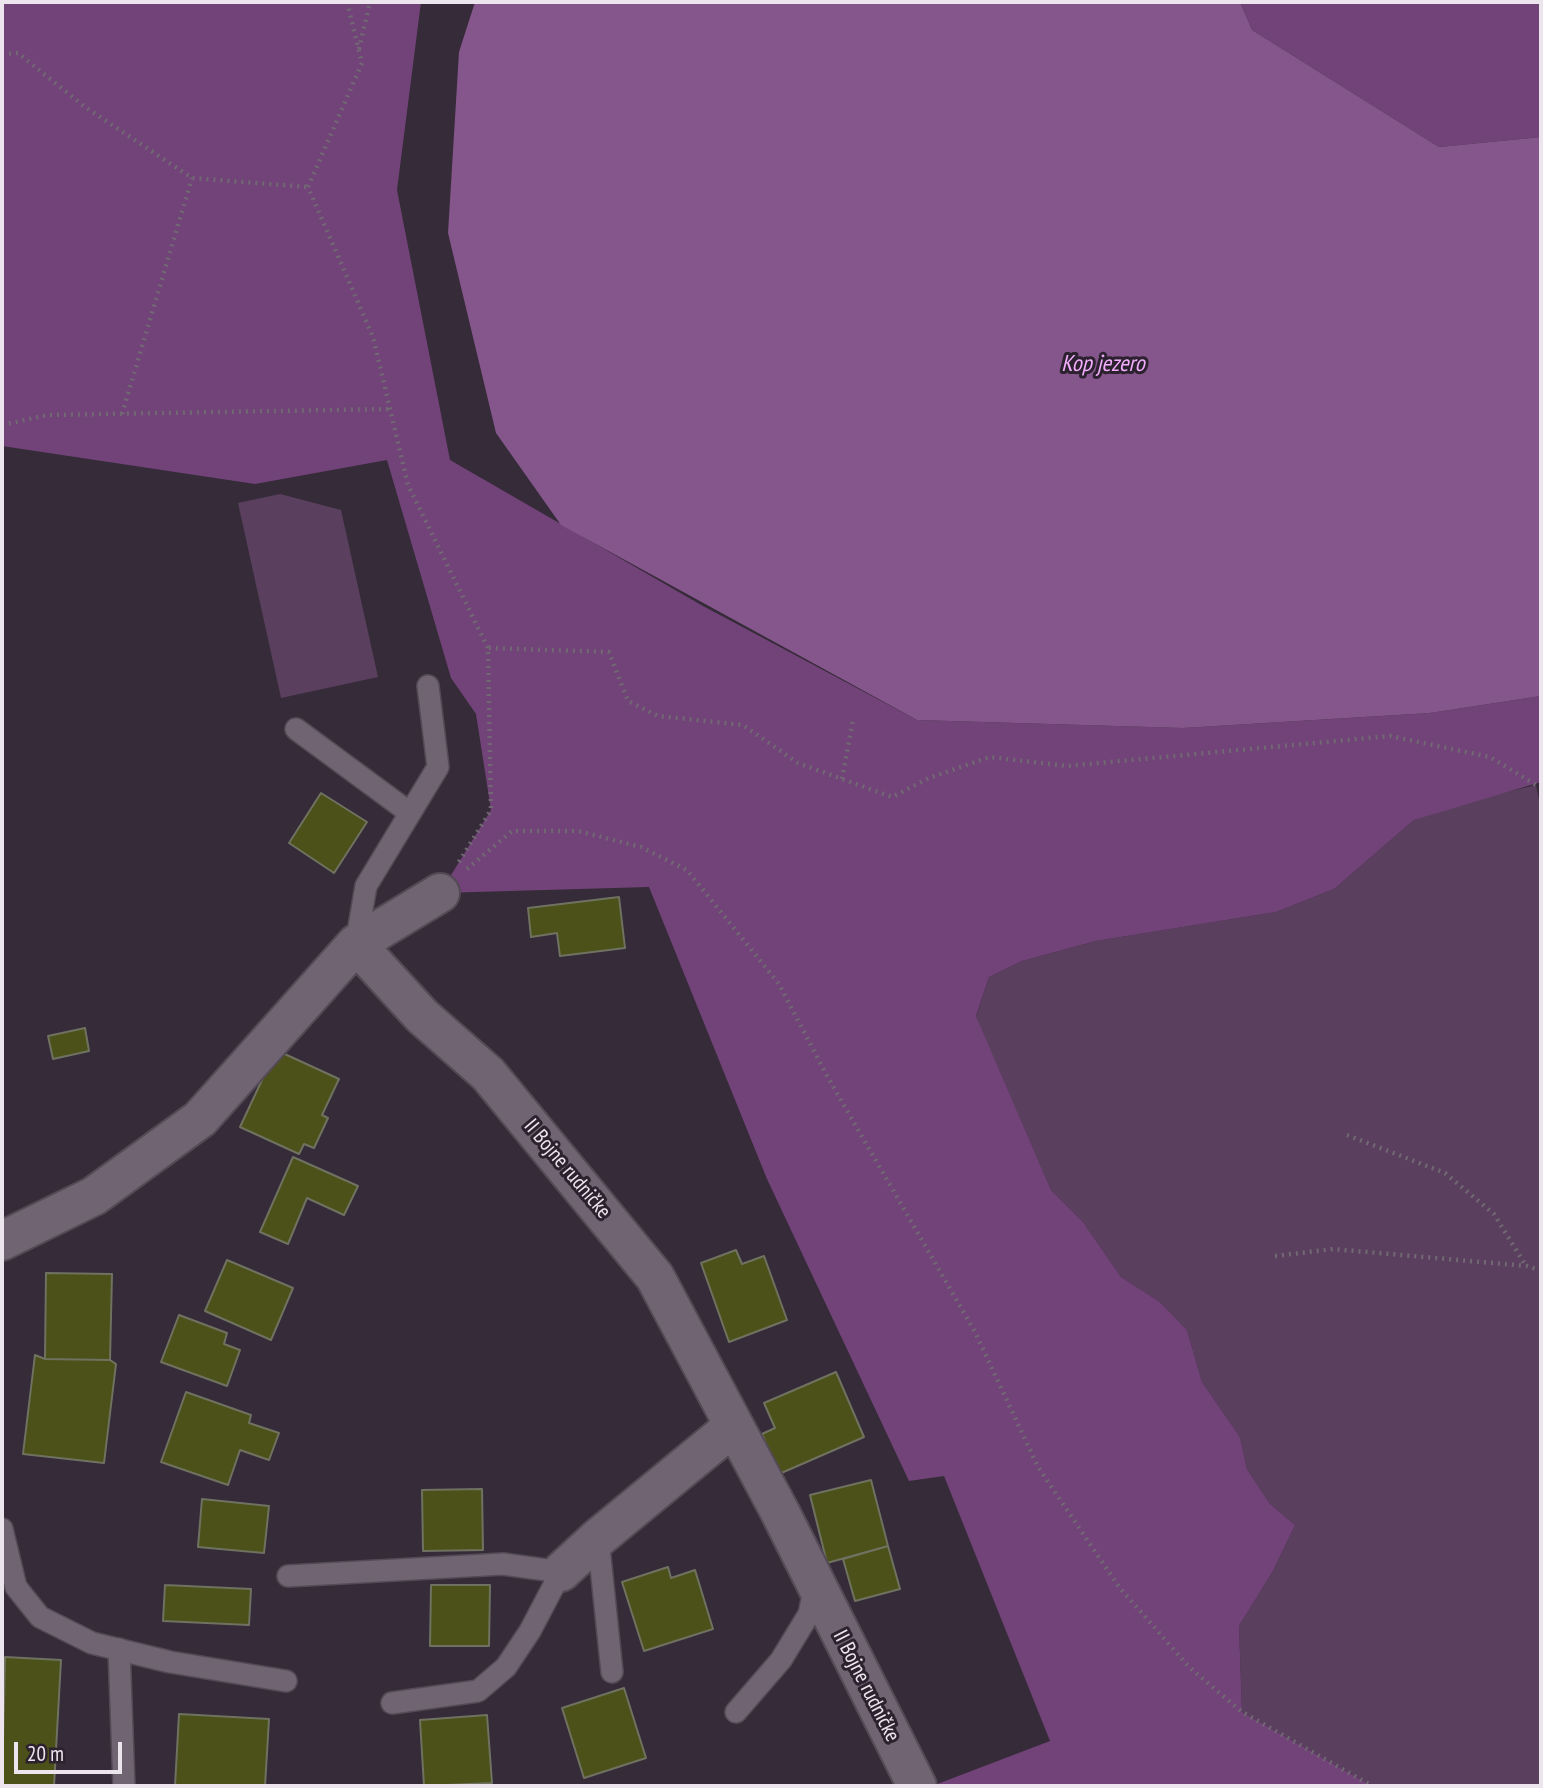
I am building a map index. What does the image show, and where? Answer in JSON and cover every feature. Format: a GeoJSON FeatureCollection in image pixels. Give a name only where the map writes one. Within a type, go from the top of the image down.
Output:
{"type":"FeatureCollection","features":[{"type":"Feature","properties":{"kind":"street"},"geometry":{"type":"LineString","coordinates":[[2,1241],[94,1196],[200,1119],[356,944],[440,893]]}},
{"type":"Feature","properties":{"kind":"street","name":"II Bojne rudničke"},"geometry":{"type":"LineString","coordinates":[[356,944],[422,1016],[488,1074],[647,1267],[734,1426],[917,1786]]}},
{"type":"Feature","properties":{"kind":"street"},"geometry":{"type":"LineString","coordinates":[[561,1572],[598,1538],[734,1426]]}},
{"type":"Feature","properties":{"kind":"lane"},"geometry":{"type":"LineString","coordinates":[[356,944],[366,886],[438,767],[428,686]]}},
{"type":"Feature","properties":{"kind":"lane"},"geometry":{"type":"LineString","coordinates":[[296,729],[410,813]]}},
{"type":"Feature","properties":{"kind":"lane"},"geometry":{"type":"LineString","coordinates":[[2,1529],[16,1587],[40,1617],[92,1643],[170,1662],[286,1681]]}},
{"type":"Feature","properties":{"kind":"lane"},"geometry":{"type":"LineString","coordinates":[[598,1538],[612,1672]]}},
{"type":"Feature","properties":{"kind":"lane"},"geometry":{"type":"LineString","coordinates":[[288,1576],[503,1564],[561,1572],[530,1631],[506,1667],[478,1691],[392,1703]]}},
{"type":"Feature","properties":{"kind":"lane","name":"II Bojne rudničke"},"geometry":{"type":"LineString","coordinates":[[736,1712],[781,1660],[808,1614],[815,1586]]}},
{"type":"Feature","properties":{"kind":"lane"},"geometry":{"type":"LineString","coordinates":[[120,1649],[124,1786]]}},
{"type":"Feature","properties":{"kind":"path"},"geometry":{"type":"LineString","coordinates":[[348,2],[362,63],[308,187],[373,337],[408,485],[488,648],[491,810],[440,893]]}},
{"type":"Feature","properties":{"kind":"path"},"geometry":{"type":"LineString","coordinates":[[359,50],[370,2]]}},
{"type":"Feature","properties":{"kind":"path"},"geometry":{"type":"LineString","coordinates":[[2,54],[18,52],[85,107],[192,178],[308,187]]}},
{"type":"Feature","properties":{"kind":"path"},"geometry":{"type":"LineString","coordinates":[[122,414],[192,178]]}},
{"type":"Feature","properties":{"kind":"path"},"geometry":{"type":"LineString","coordinates":[[2,425],[48,415],[390,409]]}},
{"type":"Feature","properties":{"kind":"path"},"geometry":{"type":"LineString","coordinates":[[488,648],[609,652],[628,701],[657,716],[743,725],[798,763],[892,797],[929,778],[990,757],[1067,766],[1390,736],[1490,757],[1541,788]]}},
{"type":"Feature","properties":{"kind":"path"},"geometry":{"type":"LineString","coordinates":[[842,779],[853,720]]}},
{"type":"Feature","properties":{"kind":"path"},"geometry":{"type":"LineString","coordinates":[[440,893],[512,831],[578,831],[641,847],[687,870],[779,984],[827,1076],[975,1332],[1038,1467],[1119,1587],[1189,1667],[1242,1712],[1372,1786]]}},
{"type":"Feature","properties":{"kind":"path"},"geometry":{"type":"LineString","coordinates":[[1347,1135],[1445,1173],[1494,1214],[1527,1266]]}},
{"type":"Feature","properties":{"kind":"path"},"geometry":{"type":"LineString","coordinates":[[1275,1256],[1333,1249],[1527,1266],[1541,1271]]}},
{"type":"Feature","properties":{"kind":"shaded area"},"geometry":{"type":"Polygon","coordinates":[[[2,2],[421,2],[397,190],[450,460],[703,606],[917,720],[1183,728],[1430,713],[1541,696],[1541,782],[1414,820],[1334,889],[1276,912],[1096,941],[1022,961],[989,977],[976,1016],[1051,1190],[1083,1222],[1121,1277],[1160,1302],[1187,1330],[1202,1382],[1240,1437],[1247,1469],[1270,1504],[1295,1525],[1273,1571],[1239,1626],[1242,1712],[1372,1786],[932,1786],[1050,1741],[944,1476],[909,1481],[767,1179],[649,887],[440,893],[491,810],[476,714],[451,678],[387,460],[255,484],[2,446],[2,2]]]}},
{"type":"Feature","properties":{"kind":"shaded area"},"geometry":{"type":"Polygon","coordinates":[[[1240,2],[1541,2],[1541,137],[1439,147],[1252,30],[1240,2]]]}},
{"type":"Feature","properties":{"kind":"shaded area"},"geometry":{"type":"Polygon","coordinates":[[[280,494],[341,510],[378,677],[281,698],[238,503],[280,494]]]}},
{"type":"Feature","properties":{"kind":"shaded area"},"geometry":{"type":"Polygon","coordinates":[[[1536,785],[1541,810],[1541,1786],[1372,1786],[1242,1712],[1239,1626],[1273,1571],[1295,1525],[1270,1504],[1247,1469],[1240,1437],[1202,1382],[1187,1330],[1160,1302],[1121,1277],[1083,1222],[1051,1190],[976,1017],[989,977],[1022,961],[1096,941],[1276,912],[1334,889],[1414,820],[1473,800],[1536,785]]]}},
{"type":"Feature","properties":{"kind":"water","name":"Kop jezero"},"geometry":{"type":"Polygon","coordinates":[[[475,2],[1240,2],[1252,30],[1439,147],[1541,137],[1541,696],[1430,713],[1183,728],[917,720],[561,525],[496,433],[448,233],[459,52],[475,2]]]}},
{"type":"Feature","properties":{"kind":"building"},"geometry":{"type":"Polygon","coordinates":[[[321,793],[367,822],[334,873],[289,843],[321,793]]]}},
{"type":"Feature","properties":{"kind":"building"},"geometry":{"type":"Polygon","coordinates":[[[619,897],[625,948],[560,956],[557,933],[531,937],[528,908],[619,897]]]}},
{"type":"Feature","properties":{"kind":"building"},"geometry":{"type":"Polygon","coordinates":[[[85,1028],[89,1051],[53,1059],[48,1036],[85,1028]]]}},
{"type":"Feature","properties":{"kind":"building"},"geometry":{"type":"Polygon","coordinates":[[[276,1050],[339,1079],[322,1115],[328,1118],[314,1148],[304,1144],[299,1154],[240,1127],[276,1050]]]}},
{"type":"Feature","properties":{"kind":"building"},"geometry":{"type":"Polygon","coordinates":[[[293,1157],[358,1186],[344,1215],[307,1198],[288,1244],[260,1232],[293,1157]]]}},
{"type":"Feature","properties":{"kind":"building"},"geometry":{"type":"Polygon","coordinates":[[[736,1250],[742,1264],[764,1256],[787,1320],[729,1342],[701,1263],[736,1250]]]}},
{"type":"Feature","properties":{"kind":"building"},"geometry":{"type":"Polygon","coordinates":[[[227,1260],[293,1288],[271,1340],[205,1311],[227,1260]]]}},
{"type":"Feature","properties":{"kind":"building"},"geometry":{"type":"Polygon","coordinates":[[[46,1273],[112,1274],[110,1360],[45,1359],[46,1273]]]}},
{"type":"Feature","properties":{"kind":"building"},"geometry":{"type":"Polygon","coordinates":[[[179,1315],[227,1333],[224,1344],[240,1350],[227,1386],[161,1362],[179,1315]]]}},
{"type":"Feature","properties":{"kind":"building"},"geometry":{"type":"Polygon","coordinates":[[[35,1355],[45,1359],[110,1360],[116,1364],[104,1463],[23,1454],[35,1355]]]}},
{"type":"Feature","properties":{"kind":"building"},"geometry":{"type":"Polygon","coordinates":[[[836,1372],[864,1437],[779,1474],[762,1434],[775,1428],[764,1403],[836,1372]]]}},
{"type":"Feature","properties":{"kind":"building"},"geometry":{"type":"Polygon","coordinates":[[[186,1392],[251,1415],[249,1423],[279,1433],[269,1460],[240,1450],[228,1485],[161,1462],[186,1392]]]}},
{"type":"Feature","properties":{"kind":"building"},"geometry":{"type":"Polygon","coordinates":[[[871,1480],[888,1546],[827,1563],[810,1495],[871,1480]]]}},
{"type":"Feature","properties":{"kind":"building"},"geometry":{"type":"Polygon","coordinates":[[[482,1489],[483,1550],[423,1551],[422,1490],[482,1489]]]}},
{"type":"Feature","properties":{"kind":"building"},"geometry":{"type":"Polygon","coordinates":[[[202,1499],[269,1506],[264,1553],[198,1547],[202,1499]]]}},
{"type":"Feature","properties":{"kind":"building"},"geometry":{"type":"Polygon","coordinates":[[[888,1546],[900,1589],[855,1601],[843,1559],[888,1546]]]}},
{"type":"Feature","properties":{"kind":"building"},"geometry":{"type":"Polygon","coordinates":[[[668,1567],[671,1578],[695,1570],[713,1629],[644,1651],[622,1582],[668,1567]]]}},
{"type":"Feature","properties":{"kind":"building"},"geometry":{"type":"Polygon","coordinates":[[[165,1585],[251,1589],[249,1625],[163,1621],[165,1585]]]}},
{"type":"Feature","properties":{"kind":"building"},"geometry":{"type":"Polygon","coordinates":[[[431,1585],[490,1585],[489,1646],[430,1646],[431,1585]]]}},
{"type":"Feature","properties":{"kind":"building"},"geometry":{"type":"Polygon","coordinates":[[[5,1657],[61,1660],[54,1786],[2,1786],[5,1657]]]}},
{"type":"Feature","properties":{"kind":"building"},"geometry":{"type":"Polygon","coordinates":[[[624,1688],[646,1758],[584,1778],[562,1708],[624,1688]]]}},
{"type":"Feature","properties":{"kind":"building"},"geometry":{"type":"Polygon","coordinates":[[[179,1714],[269,1719],[265,1786],[175,1786],[179,1714]]]}},
{"type":"Feature","properties":{"kind":"building"},"geometry":{"type":"Polygon","coordinates":[[[487,1715],[492,1783],[424,1786],[420,1720],[487,1715]]]}}]}
